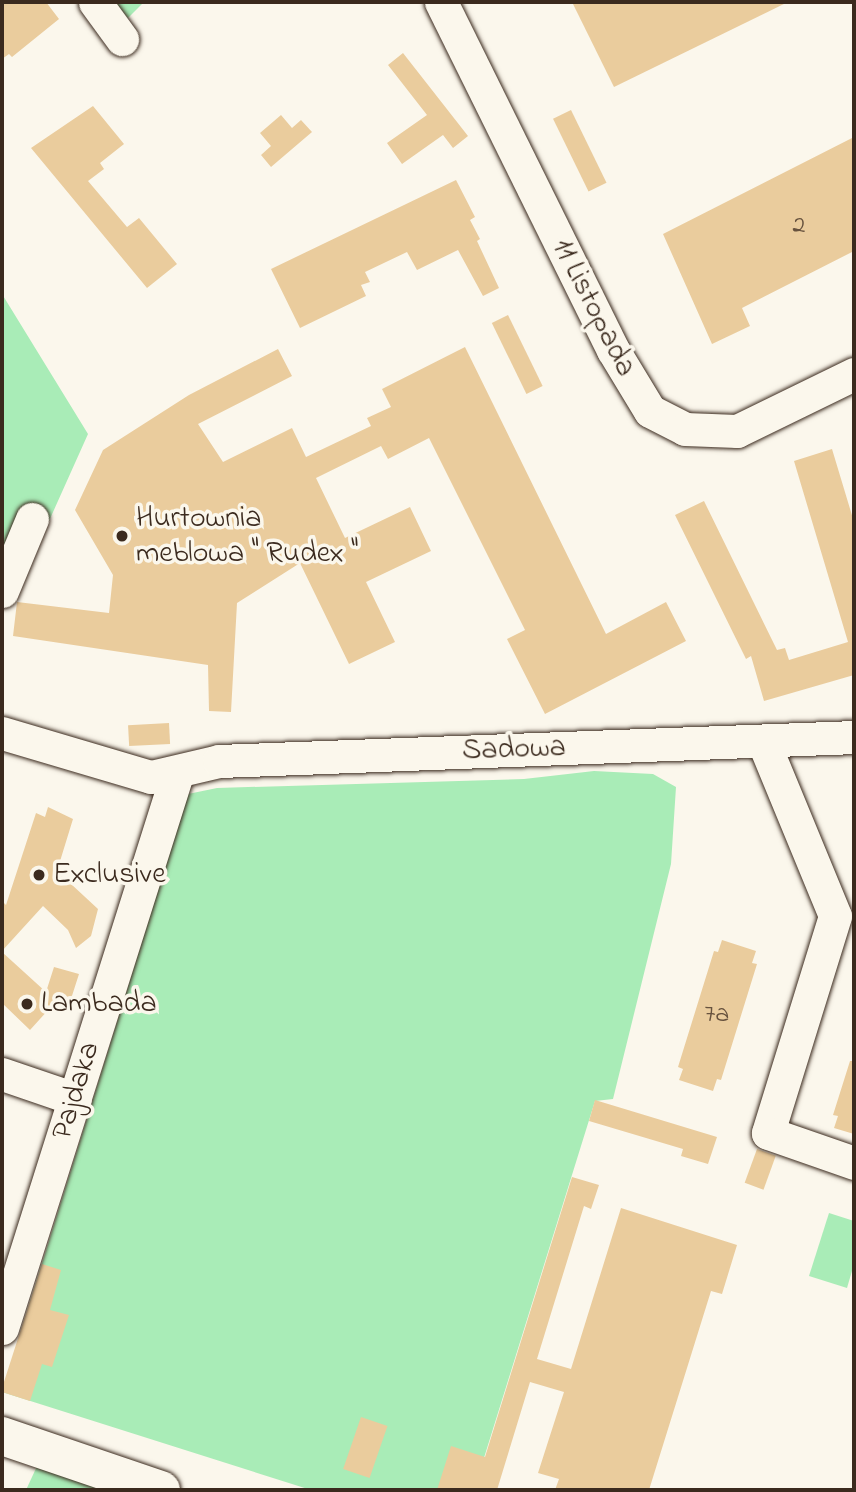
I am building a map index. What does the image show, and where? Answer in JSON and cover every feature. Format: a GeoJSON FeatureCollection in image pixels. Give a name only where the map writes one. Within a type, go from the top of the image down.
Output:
{"type":"FeatureCollection","features":[{"type":"Feature","properties":{"kind":"main road"},"geometry":{"type":"LineString","coordinates":[[2,1436],[161,1490]]}},
{"type":"Feature","properties":{"kind":"street"},"geometry":{"type":"LineString","coordinates":[[95,2],[122,39]]}},
{"type":"Feature","properties":{"kind":"street","name":"11 Listopada"},"geometry":{"type":"LineString","coordinates":[[441,2],[613,350],[650,411],[685,429],[737,431],[854,374]]}},
{"type":"Feature","properties":{"kind":"street"},"geometry":{"type":"LineString","coordinates":[[2,591],[32,519]]}},
{"type":"Feature","properties":{"kind":"street","name":"Sadowa"},"geometry":{"type":"LineString","coordinates":[[2,733],[150,777],[177,774],[197,763],[219,761],[854,737]]}},
{"type":"Feature","properties":{"kind":"street"},"geometry":{"type":"LineString","coordinates":[[763,741],[845,922],[768,1133],[854,1163]]}},
{"type":"Feature","properties":{"kind":"street","name":"Pajdaka"},"geometry":{"type":"LineString","coordinates":[[2,1328],[177,774]]}},
{"type":"Feature","properties":{"kind":"street"},"geometry":{"type":"LineString","coordinates":[[2,1074],[75,1099]]}},
{"type":"Feature","properties":{"kind":"green space"},"geometry":{"type":"Polygon","coordinates":[[[115,2],[144,2],[128,18],[115,2]]]}},
{"type":"Feature","properties":{"kind":"green space"},"geometry":{"type":"Polygon","coordinates":[[[2,294],[88,434],[49,521],[23,513],[2,579],[2,294]]]}},
{"type":"Feature","properties":{"kind":"green space"},"geometry":{"type":"Polygon","coordinates":[[[594,771],[653,774],[676,787],[671,864],[613,1099],[595,1101],[474,1490],[311,1490],[2,1392],[188,794],[217,788],[524,779],[594,771]]]}},
{"type":"Feature","properties":{"kind":"green space"},"geometry":{"type":"Polygon","coordinates":[[[829,1213],[854,1221],[854,1264],[847,1288],[809,1276],[829,1213]]]}},
{"type":"Feature","properties":{"kind":"green space"},"geometry":{"type":"Polygon","coordinates":[[[38,1464],[117,1490],[26,1490],[38,1464]]]}},
{"type":"Feature","properties":{"kind":"building"},"geometry":{"type":"Polygon","coordinates":[[[2,2],[46,2],[59,19],[12,57],[9,54],[2,59],[2,2]]]}},
{"type":"Feature","properties":{"kind":"building"},"geometry":{"type":"Polygon","coordinates":[[[572,2],[788,2],[614,87],[572,2]]]}},
{"type":"Feature","properties":{"kind":"building"},"geometry":{"type":"Polygon","coordinates":[[[403,53],[468,136],[453,148],[443,135],[402,164],[387,143],[427,115],[388,65],[403,53]]]}},
{"type":"Feature","properties":{"kind":"building"},"geometry":{"type":"Polygon","coordinates":[[[93,106],[124,144],[100,163],[104,169],[88,181],[127,227],[139,218],[177,264],[147,288],[31,148],[93,106]]]}},
{"type":"Feature","properties":{"kind":"building"},"geometry":{"type":"Polygon","coordinates":[[[571,110],[607,183],[589,192],[553,119],[571,110]]]}},
{"type":"Feature","properties":{"kind":"building"},"geometry":{"type":"Polygon","coordinates":[[[281,115],[292,128],[301,120],[312,132],[271,167],[261,155],[271,146],[260,133],[281,115]]]}},
{"type":"Feature","properties":{"kind":"building"},"geometry":{"type":"Polygon","coordinates":[[[854,137],[854,251],[742,308],[750,326],[712,344],[663,234],[854,137]]]}},
{"type":"Feature","properties":{"kind":"building"},"geometry":{"type":"Polygon","coordinates":[[[456,180],[475,217],[470,220],[480,239],[477,241],[499,288],[483,296],[458,250],[417,270],[407,252],[365,272],[370,282],[361,285],[366,296],[300,328],[271,269],[456,180]]]}},
{"type":"Feature","properties":{"kind":"building"},"geometry":{"type":"Polygon","coordinates":[[[508,315],[543,386],[526,394],[492,323],[508,315]]]}},
{"type":"Feature","properties":{"kind":"building"},"geometry":{"type":"Polygon","coordinates":[[[465,347],[606,634],[666,602],[686,641],[545,714],[507,639],[525,630],[429,438],[388,459],[381,446],[316,478],[345,538],[410,507],[431,551],[366,582],[395,642],[349,664],[300,563],[237,603],[231,712],[209,711],[208,665],[13,636],[17,602],[109,613],[113,575],[75,510],[103,450],[189,395],[278,349],[292,376],[198,424],[223,462],[292,428],[306,457],[371,426],[367,418],[391,407],[382,389],[465,347]]]}},
{"type":"Feature","properties":{"kind":"building"},"geometry":{"type":"Polygon","coordinates":[[[832,449],[854,522],[854,675],[764,701],[751,656],[746,659],[675,515],[704,501],[777,650],[785,648],[789,660],[848,642],[794,461],[832,449]]]}},
{"type":"Feature","properties":{"kind":"building"},"geometry":{"type":"Polygon","coordinates":[[[169,723],[170,744],[129,746],[128,725],[169,723]]]}},
{"type":"Feature","properties":{"kind":"building","name":"Exclusive"},"geometry":{"type":"Polygon","coordinates":[[[48,807],[73,819],[57,871],[98,909],[91,936],[76,948],[68,930],[43,906],[2,951],[2,901],[6,905],[36,813],[45,817],[48,807]]]}},
{"type":"Feature","properties":{"kind":"building"},"geometry":{"type":"Polygon","coordinates":[[[722,940],[756,951],[752,963],[757,964],[721,1080],[717,1079],[713,1091],[679,1080],[683,1069],[678,1067],[714,951],[718,952],[722,940]]]}},
{"type":"Feature","properties":{"kind":"building"},"geometry":{"type":"Polygon","coordinates":[[[2,952],[46,992],[54,967],[79,974],[70,1002],[59,998],[30,1030],[2,1003],[2,952]]]}},
{"type":"Feature","properties":{"kind":"building"},"geometry":{"type":"Polygon","coordinates":[[[850,1061],[854,1061],[854,1134],[834,1128],[838,1116],[833,1115],[850,1061]]]}},
{"type":"Feature","properties":{"kind":"building"},"geometry":{"type":"Polygon","coordinates":[[[595,1100],[717,1137],[708,1164],[681,1156],[683,1149],[589,1121],[595,1100]]]}},
{"type":"Feature","properties":{"kind":"building"},"geometry":{"type":"Polygon","coordinates":[[[757,1149],[776,1156],[763,1190],[745,1183],[757,1149]]]}},
{"type":"Feature","properties":{"kind":"building"},"geometry":{"type":"Polygon","coordinates":[[[572,1177],[599,1185],[591,1209],[584,1206],[537,1359],[571,1369],[621,1208],[737,1245],[722,1294],[711,1291],[649,1490],[555,1490],[559,1479],[538,1473],[564,1392],[530,1382],[497,1490],[437,1490],[451,1446],[485,1457],[572,1177]]]}},
{"type":"Feature","properties":{"kind":"building"},"geometry":{"type":"Polygon","coordinates":[[[42,1264],[61,1270],[50,1310],[69,1315],[52,1367],[42,1364],[30,1401],[2,1392],[2,1388],[42,1264]]]}},
{"type":"Feature","properties":{"kind":"building"},"geometry":{"type":"Polygon","coordinates":[[[361,1417],[387,1426],[370,1478],[343,1469],[361,1417]]]}},
{"type":"Feature","properties":{"kind":"place","name":"Hurtownia meblowa \" Rudex \""},"geometry":{"type":"Point","coordinates":[122,536]}},
{"type":"Feature","properties":{"kind":"place","name":"Exclusive"},"geometry":{"type":"Point","coordinates":[39,875]}},
{"type":"Feature","properties":{"kind":"place","name":"Lambada"},"geometry":{"type":"Point","coordinates":[27,1004]}}]}
